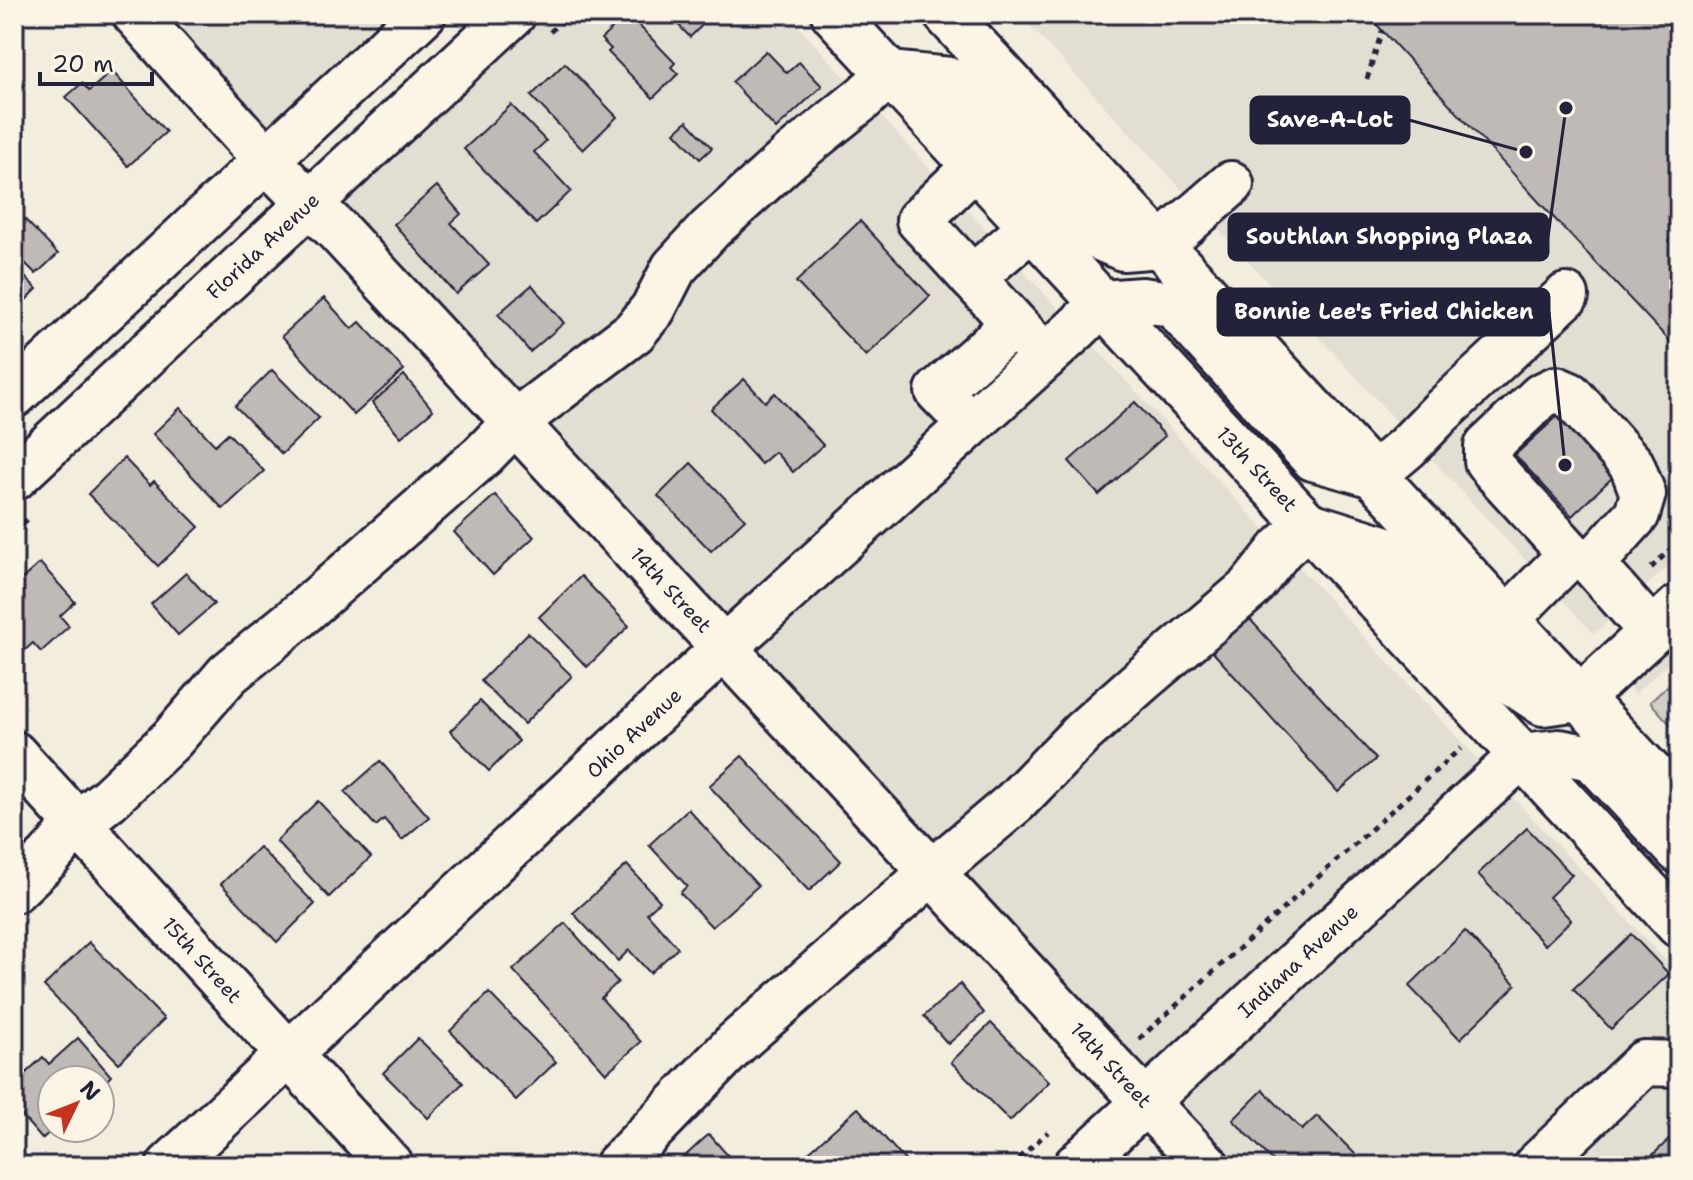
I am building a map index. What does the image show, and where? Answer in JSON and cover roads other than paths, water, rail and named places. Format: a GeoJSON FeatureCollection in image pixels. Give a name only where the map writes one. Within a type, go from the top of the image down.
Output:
{"type":"FeatureCollection","features":[{"type":"Feature","properties":{"kind":"main road","name":"14th Street"},"geometry":{"type":"LineString","coordinates":[[135,14],[1207,1166]]}},
{"type":"Feature","properties":{"kind":"main road"},"geometry":{"type":"LineString","coordinates":[[14,395],[423,14]]}},
{"type":"Feature","properties":{"kind":"main road","name":"Florida Avenue"},"geometry":{"type":"LineString","coordinates":[[14,478],[513,14]]}},
{"type":"Feature","properties":{"kind":"main road","name":"13th Street"},"geometry":{"type":"LineString","coordinates":[[834,14],[1679,925]]}},
{"type":"Feature","properties":{"kind":"main road"},"geometry":{"type":"LineString","coordinates":[[946,14],[1679,803]]}},
{"type":"Feature","properties":{"kind":"main road"},"geometry":{"type":"LineString","coordinates":[[14,890],[49,857],[77,824],[110,798],[172,739],[228,674],[472,465],[515,422],[634,332],[653,309],[674,268],[710,229],[889,74],[950,80],[1095,236],[1123,248],[1161,245],[1231,184]]}},
{"type":"Feature","properties":{"kind":"main road"},"geometry":{"type":"LineString","coordinates":[[975,166],[919,220],[1045,357]]}},
{"type":"Feature","properties":{"kind":"main road"},"geometry":{"type":"LineString","coordinates":[[972,278],[1032,227]]}},
{"type":"Feature","properties":{"kind":"main road"},"geometry":{"type":"LineString","coordinates":[[1374,475],[1566,296]]}},
{"type":"Feature","properties":{"kind":"main road"},"geometry":{"type":"LineString","coordinates":[[1102,303],[1142,300],[1172,304],[1313,458],[1374,475]]}},
{"type":"Feature","properties":{"kind":"main road","name":"Ohio Avenue"},"geometry":{"type":"LineString","coordinates":[[169,1166],[724,648],[1102,303]]}},
{"type":"Feature","properties":{"kind":"main road"},"geometry":{"type":"LineString","coordinates":[[970,424],[938,391],[1014,324]]}},
{"type":"Feature","properties":{"kind":"main road"},"geometry":{"type":"LineString","coordinates":[[617,1166],[736,1043],[1015,802],[1083,732],[1250,588],[1281,549],[1308,524],[1384,548],[1513,683],[1543,703],[1580,698],[1666,619],[1592,564],[1637,514],[1643,494],[1632,465],[1570,395],[1556,389],[1541,396],[1487,447],[1487,461],[1494,470],[1571,554],[1507,619]]}},
{"type":"Feature","properties":{"kind":"main road"},"geometry":{"type":"LineString","coordinates":[[1521,756],[1560,752],[1592,758],[1679,851]]}},
{"type":"Feature","properties":{"kind":"main road","name":"15th Street"},"geometry":{"type":"LineString","coordinates":[[14,754],[391,1166]]}},
{"type":"Feature","properties":{"kind":"main road","name":"Indiana Avenue"},"geometry":{"type":"LineString","coordinates":[[1076,1166],[1521,756]]}},
{"type":"Feature","properties":{"kind":"main road"},"geometry":{"type":"LineString","coordinates":[[1536,1166],[1644,1063],[1679,1064]]}},
{"type":"Feature","properties":{"kind":"place","name":"Southlan Shopping Plaza"},"geometry":{"type":"Point","coordinates":[1566,108]}},
{"type":"Feature","properties":{"kind":"place","name":"Save-A-Lot"},"geometry":{"type":"Point","coordinates":[1526,152]}},
{"type":"Feature","properties":{"kind":"place","name":"Bonnie Lee's Fried Chicken"},"geometry":{"type":"Point","coordinates":[1565,465]}}]}
